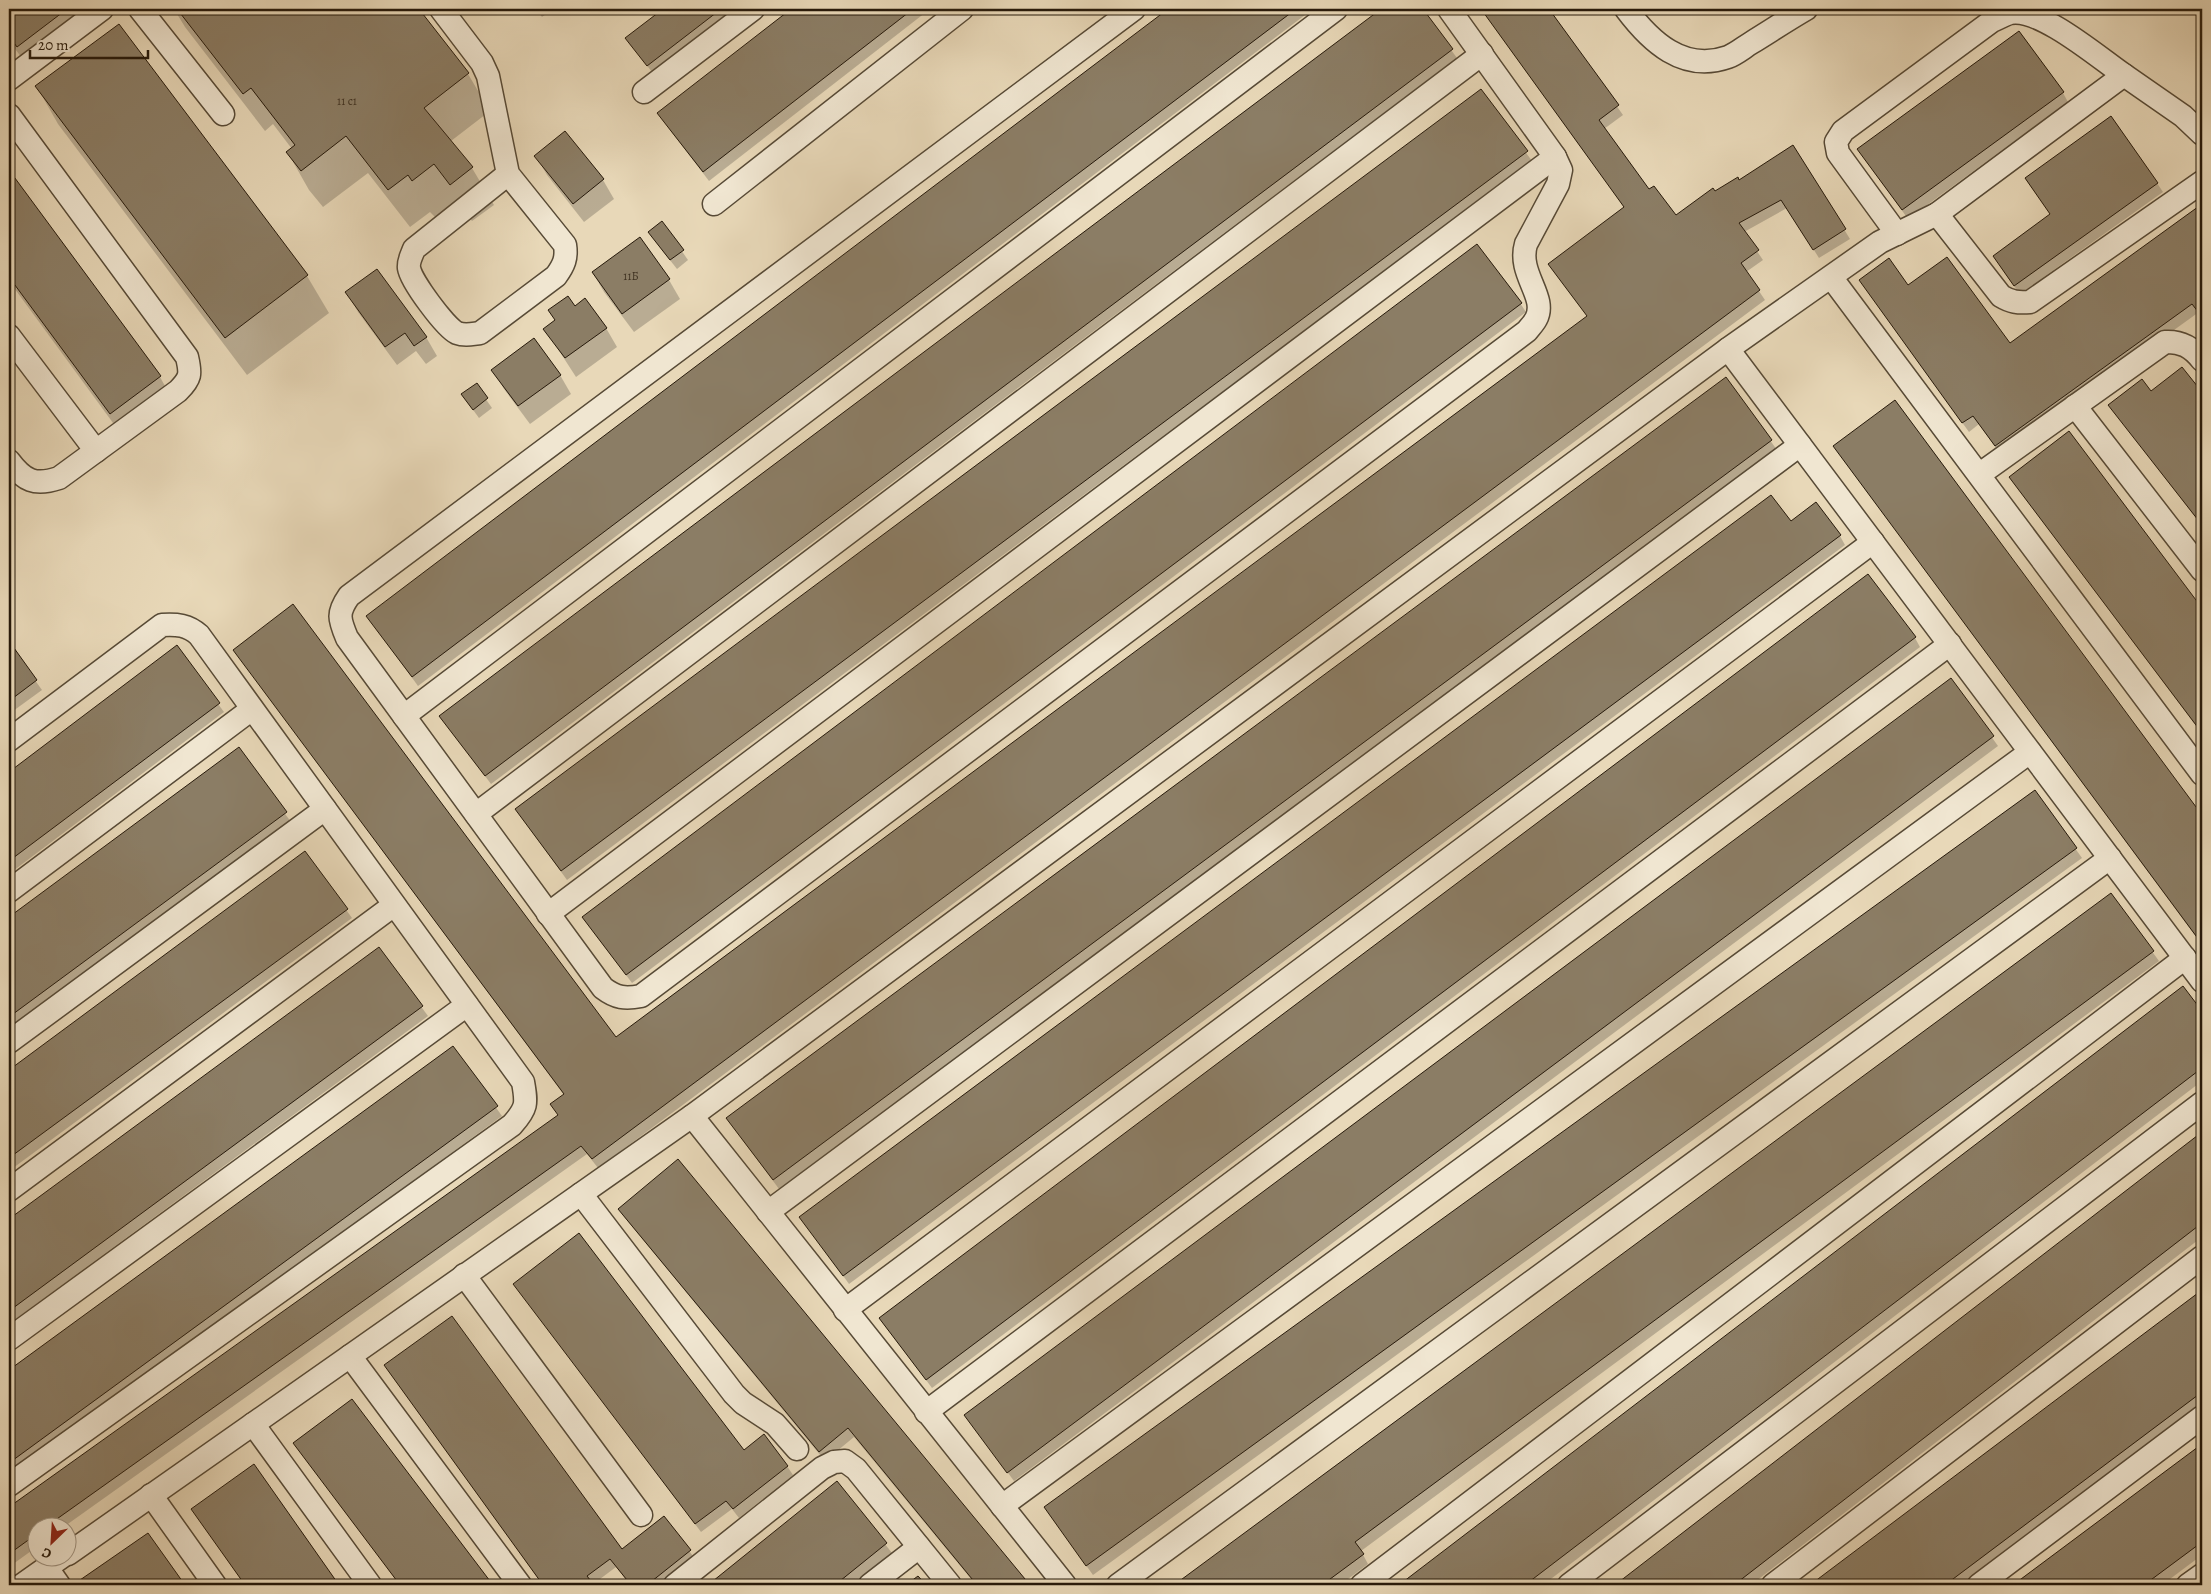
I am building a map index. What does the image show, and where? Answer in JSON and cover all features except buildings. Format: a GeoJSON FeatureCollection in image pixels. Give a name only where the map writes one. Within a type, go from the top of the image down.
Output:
{"type":"FeatureCollection","features":[{"type":"Feature","properties":{"kind":"lane"},"geometry":{"type":"LineString","coordinates":[[11,72],[102,9]]}},
{"type":"Feature","properties":{"kind":"lane"},"geometry":{"type":"LineString","coordinates":[[140,9],[223,114]]}},
{"type":"Feature","properties":{"kind":"lane"},"geometry":{"type":"LineString","coordinates":[[440,9],[482,63],[488,76],[508,174],[565,245],[566,256],[556,276],[480,333],[468,335],[457,333],[448,326],[414,280],[409,268],[410,259],[414,250],[508,174]]}},
{"type":"Feature","properties":{"kind":"lane"},"geometry":{"type":"LineString","coordinates":[[644,92],[752,9]]}},
{"type":"Feature","properties":{"kind":"lane"},"geometry":{"type":"LineString","coordinates":[[714,204],[962,9]]}},
{"type":"Feature","properties":{"kind":"lane"},"geometry":{"type":"LineString","coordinates":[[1134,9],[349,596],[342,606],[340,620],[347,638],[602,988],[612,995],[627,999],[641,996],[1527,331],[1537,317],[1539,300],[1525,270],[1523,254],[1526,244],[1558,184],[1561,170],[1555,157],[1449,9]]}},
{"type":"Feature","properties":{"kind":"lane"},"geometry":{"type":"LineString","coordinates":[[404,716],[1336,9]]}},
{"type":"Feature","properties":{"kind":"lane"},"geometry":{"type":"LineString","coordinates":[[1626,9],[1644,33],[1663,48],[1686,59],[1710,61],[1728,57],[1806,9]]}},
{"type":"Feature","properties":{"kind":"lane"},"geometry":{"type":"LineString","coordinates":[[1897,234],[1838,152],[1836,142],[1843,131],[1992,21],[2010,13],[2028,14],[2046,20],[2183,116],[2202,134]]}},
{"type":"Feature","properties":{"kind":"lane"},"geometry":{"type":"LineString","coordinates":[[476,814],[1482,54]]}},
{"type":"Feature","properties":{"kind":"lane"},"geometry":{"type":"LineString","coordinates":[[78,1547],[692,1116],[1728,349],[1880,242],[1937,214],[2124,75]]}},
{"type":"Feature","properties":{"kind":"lane"},"geometry":{"type":"LineString","coordinates":[[9,115],[187,357],[190,371],[188,382],[178,391],[59,478],[44,483],[30,480],[19,474],[9,461]]}},
{"type":"Feature","properties":{"kind":"lane"},"geometry":{"type":"LineString","coordinates":[[548,914],[1555,157]]}},
{"type":"Feature","properties":{"kind":"lane"},"geometry":{"type":"LineString","coordinates":[[1937,214],[2001,296],[2011,302],[2030,302],[2202,182]]}},
{"type":"Feature","properties":{"kind":"lane"},"geometry":{"type":"LineString","coordinates":[[1831,277],[1980,474],[2202,774]]}},
{"type":"Feature","properties":{"kind":"lane"},"geometry":{"type":"LineString","coordinates":[[9,336],[96,451]]}},
{"type":"Feature","properties":{"kind":"lane"},"geometry":{"type":"LineString","coordinates":[[1980,474],[2165,342],[2175,341],[2184,344],[2195,350],[2202,360]]}},
{"type":"Feature","properties":{"kind":"lane"},"geometry":{"type":"LineString","coordinates":[[1728,349],[2202,981]]}},
{"type":"Feature","properties":{"kind":"lane"},"geometry":{"type":"LineString","coordinates":[[2075,406],[2202,570]]}},
{"type":"Feature","properties":{"kind":"lane"},"geometry":{"type":"LineString","coordinates":[[768,1212],[1800,445]]}},
{"type":"Feature","properties":{"kind":"lane"},"geometry":{"type":"LineString","coordinates":[[846,1310],[1873,542]]}},
{"type":"Feature","properties":{"kind":"lane"},"geometry":{"type":"LineString","coordinates":[[9,740],[162,625],[175,624],[191,628],[523,1082],[526,1097],[524,1112],[512,1125],[9,1485]]}},
{"type":"Feature","properties":{"kind":"lane"},"geometry":{"type":"LineString","coordinates":[[926,1412],[1950,644]]}},
{"type":"Feature","properties":{"kind":"lane"},"geometry":{"type":"LineString","coordinates":[[9,890],[252,709]]}},
{"type":"Feature","properties":{"kind":"lane"},"geometry":{"type":"LineString","coordinates":[[1002,1506],[2030,752]]}},
{"type":"Feature","properties":{"kind":"lane"},"geometry":{"type":"LineString","coordinates":[[9,1042],[325,809]]}},
{"type":"Feature","properties":{"kind":"lane"},"geometry":{"type":"LineString","coordinates":[[1118,1585],[2110,858]]}},
{"type":"Feature","properties":{"kind":"lane"},"geometry":{"type":"LineString","coordinates":[[9,1190],[394,905]]}},
{"type":"Feature","properties":{"kind":"lane"},"geometry":{"type":"LineString","coordinates":[[1362,1585],[2185,958]]}},
{"type":"Feature","properties":{"kind":"lane"},"geometry":{"type":"LineString","coordinates":[[9,1340],[467,1005]]}},
{"type":"Feature","properties":{"kind":"lane"},"geometry":{"type":"LineString","coordinates":[[1569,1585],[2202,1103]]}},
{"type":"Feature","properties":{"kind":"lane"},"geometry":{"type":"LineString","coordinates":[[692,1116],[926,1412],[1066,1585]]}},
{"type":"Feature","properties":{"kind":"lane"},"geometry":{"type":"LineString","coordinates":[[581,1194],[734,1394],[743,1403],[775,1424],[797,1449]]}},
{"type":"Feature","properties":{"kind":"lane"},"geometry":{"type":"LineString","coordinates":[[1773,1585],[2202,1257]]}},
{"type":"Feature","properties":{"kind":"lane"},"geometry":{"type":"LineString","coordinates":[[464,1276],[641,1515]]}},
{"type":"Feature","properties":{"kind":"lane"},"geometry":{"type":"LineString","coordinates":[[350,1356],[520,1585]]}},
{"type":"Feature","properties":{"kind":"lane"},"geometry":{"type":"LineString","coordinates":[[1979,1585],[2202,1417]]}},
{"type":"Feature","properties":{"kind":"lane"},"geometry":{"type":"LineString","coordinates":[[253,1424],[370,1585]]}},
{"type":"Feature","properties":{"kind":"lane"},"geometry":{"type":"LineString","coordinates":[[675,1585],[822,1468],[834,1462],[845,1461],[856,1469],[950,1585]]}},
{"type":"Feature","properties":{"kind":"lane"},"geometry":{"type":"LineString","coordinates":[[151,1495],[215,1585]]}},
{"type":"Feature","properties":{"kind":"lane"},"geometry":{"type":"LineString","coordinates":[[870,1585],[919,1547]]}},
{"type":"Feature","properties":{"kind":"lane"},"geometry":{"type":"LineString","coordinates":[[22,1585],[56,1570]]}},
{"type":"Feature","properties":{"kind":"lane"},"geometry":{"type":"LineString","coordinates":[[2188,1585],[2202,1575]]}}]}
